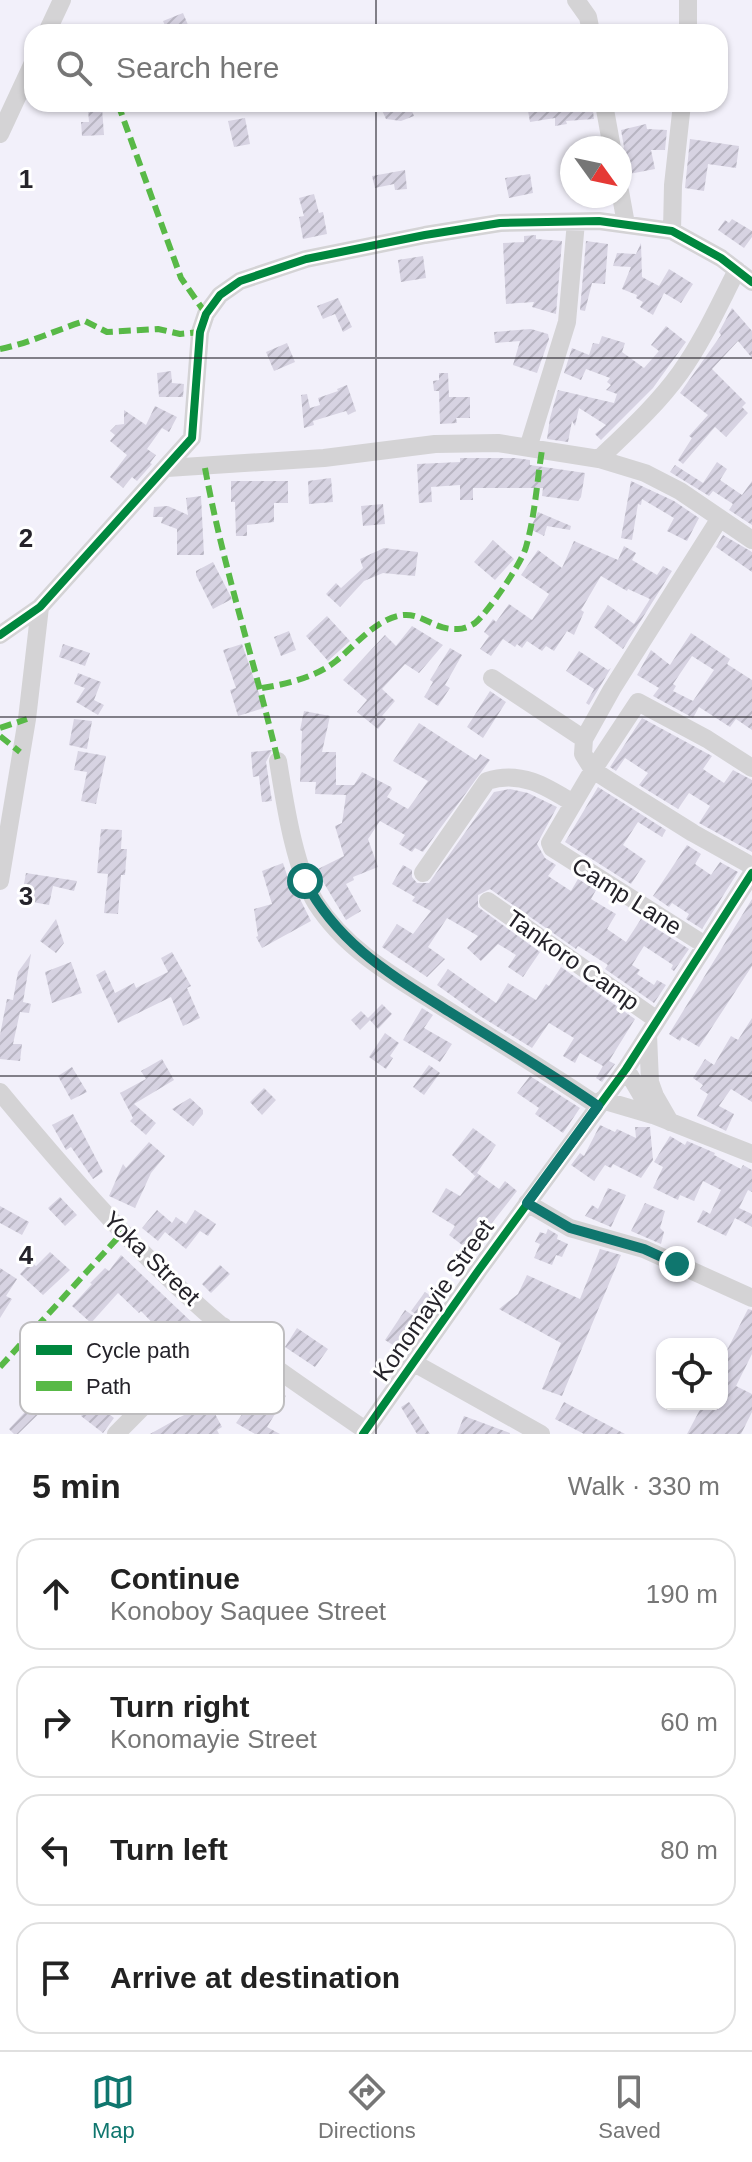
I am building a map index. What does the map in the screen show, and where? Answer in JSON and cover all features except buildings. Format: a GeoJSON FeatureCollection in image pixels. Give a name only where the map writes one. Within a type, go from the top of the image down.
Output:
{"type":"FeatureCollection","features":[{"type":"Feature","properties":{"kind":"street"},"geometry":{"type":"LineString","coordinates":[[51,24],[62,0]]}},
{"type":"Feature","properties":{"kind":"street"},"geometry":{"type":"LineString","coordinates":[[576,0],[589,24]]}},
{"type":"Feature","properties":{"kind":"street"},"geometry":{"type":"LineString","coordinates":[[688,0],[688,24]]}},
{"type":"Feature","properties":{"kind":"street"},"geometry":{"type":"LineString","coordinates":[[0,134],[24,82]]}},
{"type":"Feature","properties":{"kind":"street"},"geometry":{"type":"LineString","coordinates":[[605,112],[610,136]]}},
{"type":"Feature","properties":{"kind":"street"},"geometry":{"type":"LineString","coordinates":[[672,231],[673,185],[681,112]]}},
{"type":"Feature","properties":{"kind":"street"},"geometry":{"type":"LineString","coordinates":[[623,208],[626,224]]}},
{"type":"Feature","properties":{"kind":"street"},"geometry":{"type":"LineString","coordinates":[[528,448],[567,322],[576,222]]}},
{"type":"Feature","properties":{"kind":"street"},"geometry":{"type":"LineString","coordinates":[[0,635],[40,607],[192,438],[200,332],[206,314],[220,295],[240,281],[306,259],[500,223],[576,222],[626,224],[672,231],[721,258],[745,276],[655,405],[599,459]]}},
{"type":"Feature","properties":{"kind":"street"},"geometry":{"type":"LineString","coordinates":[[167,468],[324,458],[435,444],[498,443],[599,459],[645,473],[680,491],[752,540]]}},
{"type":"Feature","properties":{"kind":"street"},"geometry":{"type":"LineString","coordinates":[[720,518],[612,689],[584,739],[583,754],[593,770],[752,866]]}},
{"type":"Feature","properties":{"kind":"street"},"geometry":{"type":"LineString","coordinates":[[0,881],[27,719],[40,607]]}},
{"type":"Feature","properties":{"kind":"street"},"geometry":{"type":"LineString","coordinates":[[492,678],[584,739]]}},
{"type":"Feature","properties":{"kind":"street"},"geometry":{"type":"LineString","coordinates":[[423,873],[487,781],[501,776],[522,776],[573,803],[638,702],[752,768]]}},
{"type":"Feature","properties":{"kind":"street"},"geometry":{"type":"LineString","coordinates":[[278,761],[305,881],[317,903],[343,936],[389,973],[600,1103],[662,1119],[752,1154]]}},
{"type":"Feature","properties":{"kind":"street","name":"Camp Lane"},"geometry":{"type":"LineString","coordinates":[[573,803],[550,846],[705,945]]}},
{"type":"Feature","properties":{"kind":"street","name":"Konomayie Street"},"geometry":{"type":"LineString","coordinates":[[364,1432],[626,1069],[752,873]]}},
{"type":"Feature","properties":{"kind":"street","name":"Tankoro Camp"},"geometry":{"type":"LineString","coordinates":[[488,901],[653,1027]]}},
{"type":"Feature","properties":{"kind":"street"},"geometry":{"type":"LineString","coordinates":[[653,1027],[650,1082],[662,1119]]}},
{"type":"Feature","properties":{"kind":"street"},"geometry":{"type":"LineString","coordinates":[[626,1069],[662,1119]]}},
{"type":"Feature","properties":{"kind":"street","name":"Yoka Street"},"geometry":{"type":"LineString","coordinates":[[0,1092],[51,1154],[123,1232],[219,1322]]}},
{"type":"Feature","properties":{"kind":"street"},"geometry":{"type":"LineString","coordinates":[[527,1203],[570,1228],[644,1249],[752,1298]]}},
{"type":"Feature","properties":{"kind":"street"},"geometry":{"type":"LineString","coordinates":[[414,1363],[541,1434]]}},
{"type":"Feature","properties":{"kind":"street","name":"Yoka Street"},"geometry":{"type":"LineString","coordinates":[[284,1373],[364,1432]]}},
{"type":"Feature","properties":{"kind":"street"},"geometry":{"type":"LineString","coordinates":[[116,1434],[136,1414]]}},
{"type":"Feature","properties":{"kind":"marked path"},"geometry":{"type":"LineString","coordinates":[[121,112],[181,278],[206,314]]}},
{"type":"Feature","properties":{"kind":"marked path"},"geometry":{"type":"LineString","coordinates":[[0,349],[85,321],[107,332],[158,329],[180,334],[200,332]]}},
{"type":"Feature","properties":{"kind":"marked path"},"geometry":{"type":"LineString","coordinates":[[262,688],[320,671],[376,626],[395,617],[414,616],[447,628],[462,628],[475,623],[504,587],[526,547],[542,450]]}},
{"type":"Feature","properties":{"kind":"marked path"},"geometry":{"type":"LineString","coordinates":[[205,468],[278,761]]}},
{"type":"Feature","properties":{"kind":"marked path"},"geometry":{"type":"LineString","coordinates":[[0,728],[27,719]]}},
{"type":"Feature","properties":{"kind":"marked path"},"geometry":{"type":"LineString","coordinates":[[0,736],[20,752]]}},
{"type":"Feature","properties":{"kind":"marked path"},"geometry":{"type":"LineString","coordinates":[[41,1322],[123,1232]]}},
{"type":"Feature","properties":{"kind":"marked path"},"geometry":{"type":"LineString","coordinates":[[0,1367],[20,1345]]}},
{"type":"Feature","properties":{"kind":"cycle path"},"geometry":{"type":"LineString","coordinates":[[0,635],[40,607],[192,438],[200,332],[206,314],[220,295],[240,281],[306,259],[425,235],[500,223],[599,221],[672,231],[721,258],[752,282]]}},
{"type":"Feature","properties":{"kind":"cycle path"},"geometry":{"type":"LineString","coordinates":[[363,1434],[626,1069],[752,873]]}},
{"type":"Feature","properties":{"kind":"route"},"geometry":{"type":"LineString","coordinates":[[305,881],[317,903],[352,945],[389,973],[598,1106],[527,1203],[570,1228],[644,1249],[677,1264]]}}]}
